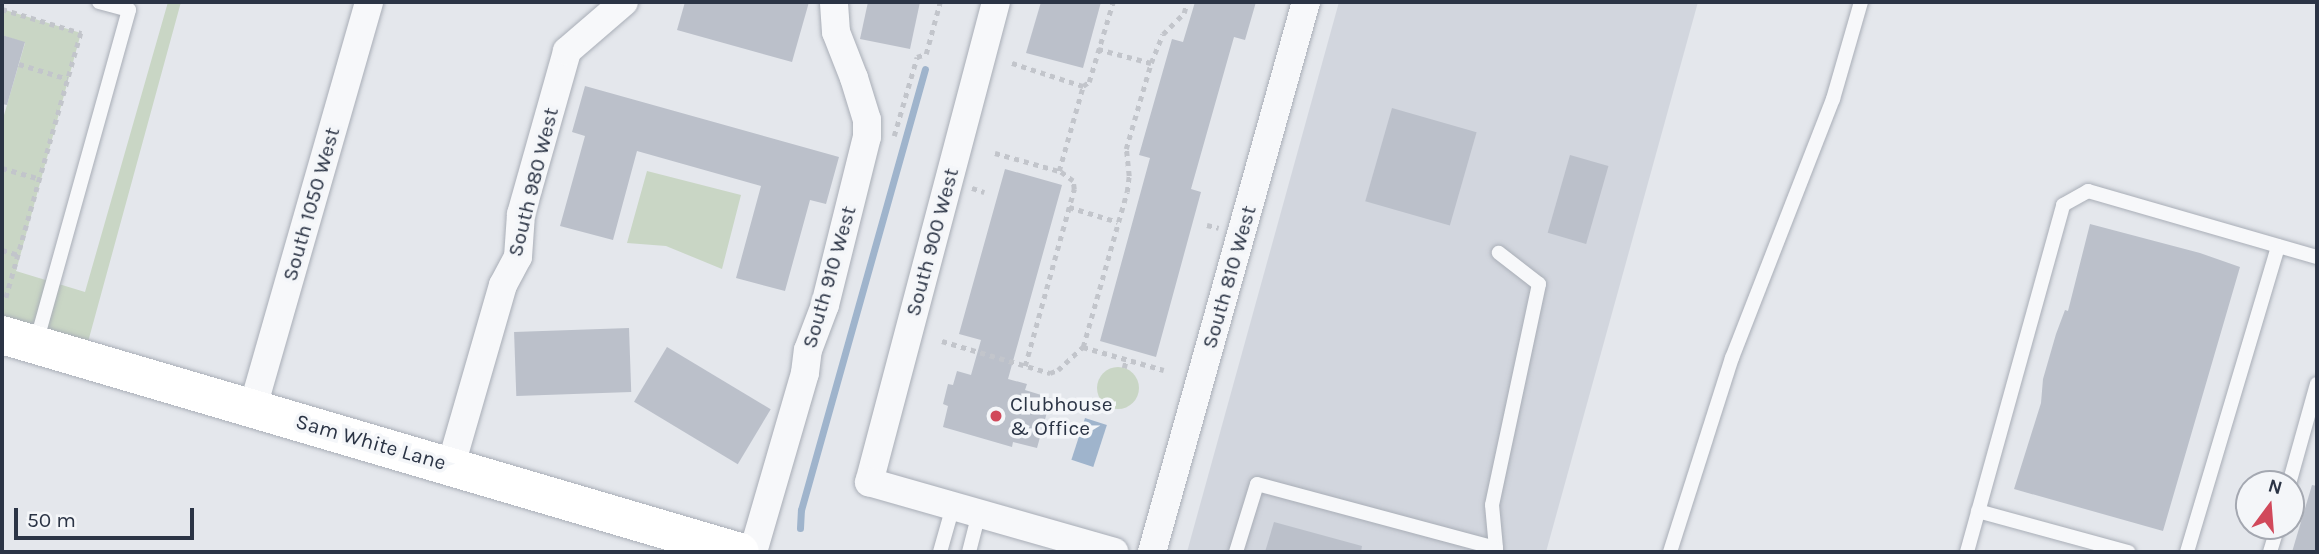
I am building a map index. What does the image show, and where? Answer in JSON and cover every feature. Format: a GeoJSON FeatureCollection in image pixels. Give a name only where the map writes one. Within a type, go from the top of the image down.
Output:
{"type":"FeatureCollection","features":[{"type":"Feature","properties":{"kind":"street","name":"South 1050 West"},"geometry":{"type":"LineString","coordinates":[[253,407],[369,2]]}},
{"type":"Feature","properties":{"kind":"street","name":"South 980 West"},"geometry":{"type":"LineString","coordinates":[[451,465],[503,285],[518,257],[521,214],[567,51],[624,2]]}},
{"type":"Feature","properties":{"kind":"street","name":"South 910 West"},"geometry":{"type":"LineString","coordinates":[[740,552],[805,373],[808,350],[825,305],[867,138],[867,120],[836,32],[834,2]]}},
{"type":"Feature","properties":{"kind":"street","name":"South 900 West"},"geometry":{"type":"LineString","coordinates":[[953,506],[869,481],[996,2]]}},
{"type":"Feature","properties":{"kind":"street","name":"South 810 West"},"geometry":{"type":"LineString","coordinates":[[1152,552],[1306,2]]}},
{"type":"Feature","properties":{"kind":"street","name":"Sam White Lane"},"geometry":{"type":"LineString","coordinates":[[14,327],[253,407],[740,552]]}},
{"type":"Feature","properties":{"kind":"street"},"geometry":{"type":"LineString","coordinates":[[953,506],[1114,552]]}},
{"type":"Feature","properties":{"kind":"lane"},"geometry":{"type":"LineString","coordinates":[[14,327],[128,10],[99,2]]}},
{"type":"Feature","properties":{"kind":"lane"},"geometry":{"type":"LineString","coordinates":[[1670,552],[1732,358],[1833,99],[1861,2]]}},
{"type":"Feature","properties":{"kind":"lane"},"geometry":{"type":"LineString","coordinates":[[1967,552],[2063,205],[2088,191],[2317,257]]}},
{"type":"Feature","properties":{"kind":"lane"},"geometry":{"type":"LineString","coordinates":[[2187,552],[2278,246]]}},
{"type":"Feature","properties":{"kind":"lane"},"geometry":{"type":"LineString","coordinates":[[1236,552],[1257,484],[1496,550],[1492,505],[1538,284],[1499,253]]}},
{"type":"Feature","properties":{"kind":"lane"},"geometry":{"type":"LineString","coordinates":[[2293,470],[2317,384]]}},
{"type":"Feature","properties":{"kind":"lane"},"geometry":{"type":"LineString","coordinates":[[940,552],[953,506]]}},
{"type":"Feature","properties":{"kind":"lane"},"geometry":{"type":"LineString","coordinates":[[1978,511],[2129,552]]}},
{"type":"Feature","properties":{"kind":"lane"},"geometry":{"type":"LineString","coordinates":[[970,552],[979,513]]}},
{"type":"Feature","properties":{"kind":"path"},"geometry":{"type":"LineString","coordinates":[[1059,171],[1083,86],[1089,82],[1113,2]]}},
{"type":"Feature","properties":{"kind":"path"},"geometry":{"type":"LineString","coordinates":[[942,341],[1050,373],[1058,370],[1083,347],[1119,222],[1129,176],[1126,149],[1151,62],[1163,34],[1184,13],[1187,2]]}},
{"type":"Feature","properties":{"kind":"path"},"geometry":{"type":"LineString","coordinates":[[2,9],[81,33],[18,255],[14,327]]}},
{"type":"Feature","properties":{"kind":"path"},"geometry":{"type":"LineString","coordinates":[[1098,49],[1151,62]]}},
{"type":"Feature","properties":{"kind":"path"},"geometry":{"type":"LineString","coordinates":[[1012,63],[1083,86]]}},
{"type":"Feature","properties":{"kind":"path"},"geometry":{"type":"LineString","coordinates":[[19,64],[68,79]]}},
{"type":"Feature","properties":{"kind":"path"},"geometry":{"type":"LineString","coordinates":[[995,153],[1059,171],[1073,181],[1069,208],[1025,366]]}},
{"type":"Feature","properties":{"kind":"path"},"geometry":{"type":"LineString","coordinates":[[2,168],[40,179]]}},
{"type":"Feature","properties":{"kind":"path"},"geometry":{"type":"LineString","coordinates":[[1069,208],[1119,222]]}},
{"type":"Feature","properties":{"kind":"path"},"geometry":{"type":"LineString","coordinates":[[2,250],[18,255]]}},
{"type":"Feature","properties":{"kind":"path"},"geometry":{"type":"LineString","coordinates":[[1083,347],[1164,370]]}},
{"type":"Feature","properties":{"kind":"path"},"geometry":{"type":"LineString","coordinates":[[1124,368],[1126,359]]}},
{"type":"Feature","properties":{"kind":"shaded area"},"geometry":{"type":"Polygon","coordinates":[[[1339,2],[1698,2],[1546,552],[1187,552],[1339,2]]]}},
{"type":"Feature","properties":{"kind":"green space"},"geometry":{"type":"Polygon","coordinates":[[[168,2],[181,2],[88,342],[2,318],[2,122],[25,43],[2,35],[2,9],[81,33],[16,271],[85,292],[168,2]]]}},
{"type":"Feature","properties":{"kind":"green space"},"geometry":{"type":"Polygon","coordinates":[[[647,171],[741,195],[722,269],[666,246],[627,243],[647,171]]]}},
{"type":"Feature","properties":{"kind":"green space"},"geometry":{"type":"Polygon","coordinates":[[[1118,367],[1133,373],[1139,388],[1133,403],[1118,409],[1103,403],[1097,388],[1103,373],[1118,367]]]}},
{"type":"Feature","properties":{"kind":"water"},"geometry":{"type":"Polygon","coordinates":[[[1085,418],[1107,425],[1093,467],[1071,460],[1085,418]]]}},
{"type":"Feature","properties":{"kind":"building"},"geometry":{"type":"Polygon","coordinates":[[[685,2],[809,2],[792,62],[677,30],[685,2]]]}},
{"type":"Feature","properties":{"kind":"building"},"geometry":{"type":"Polygon","coordinates":[[[868,2],[920,2],[910,49],[860,39],[868,2]]]}},
{"type":"Feature","properties":{"kind":"building"},"geometry":{"type":"Polygon","coordinates":[[[1041,2],[1101,2],[1083,68],[1026,53],[1041,2]]]}},
{"type":"Feature","properties":{"kind":"building"},"geometry":{"type":"Polygon","coordinates":[[[1195,2],[1256,2],[1245,40],[1234,37],[1191,189],[1201,192],[1156,357],[1100,341],[1150,158],[1139,155],[1172,39],[1183,42],[1195,2]]]}},
{"type":"Feature","properties":{"kind":"building"},"geometry":{"type":"Polygon","coordinates":[[[2,35],[25,42],[7,105],[2,104],[2,35]]]}},
{"type":"Feature","properties":{"kind":"building"},"geometry":{"type":"Polygon","coordinates":[[[585,86],[839,157],[826,204],[810,200],[785,291],[736,278],[761,186],[637,151],[613,240],[560,226],[585,136],[572,132],[585,86]]]}},
{"type":"Feature","properties":{"kind":"building"},"geometry":{"type":"Polygon","coordinates":[[[1392,108],[1477,132],[1450,225],[1365,201],[1392,108]]]}},
{"type":"Feature","properties":{"kind":"building"},"geometry":{"type":"Polygon","coordinates":[[[1570,155],[1608,166],[1586,244],[1548,233],[1570,155]]]}},
{"type":"Feature","properties":{"kind":"building"},"geometry":{"type":"Polygon","coordinates":[[[1005,169],[1062,185],[1008,379],[1027,384],[1025,390],[1051,398],[1037,448],[1013,442],[1012,447],[943,427],[948,406],[943,404],[948,384],[953,385],[957,371],[971,375],[981,340],[959,334],[1005,169]]]}},
{"type":"Feature","properties":{"kind":"building"},"geometry":{"type":"Polygon","coordinates":[[[2090,224],[2200,253],[2240,267],[2163,531],[2014,489],[2041,403],[2043,379],[2056,334],[2065,310],[2068,311],[2090,224]]]}},
{"type":"Feature","properties":{"kind":"building"},"geometry":{"type":"Polygon","coordinates":[[[629,328],[631,392],[516,396],[514,332],[629,328]]]}},
{"type":"Feature","properties":{"kind":"building"},"geometry":{"type":"Polygon","coordinates":[[[667,347],[771,409],[738,464],[634,402],[667,347]]]}},
{"type":"Feature","properties":{"kind":"building"},"geometry":{"type":"Polygon","coordinates":[[[2312,485],[2317,486],[2317,552],[2292,552],[2296,540],[2305,540],[2305,508],[2312,485]]]}},
{"type":"Feature","properties":{"kind":"building"},"geometry":{"type":"Polygon","coordinates":[[[1274,522],[1362,546],[1361,552],[1265,552],[1274,522]]]}},
{"type":"Feature","properties":{"kind":"waterway"},"geometry":{"type":"LineString","coordinates":[[800,528],[801,510],[925,69]]}},
{"type":"Feature","properties":{"kind":"place","name":"Clubhouse & Office"},"geometry":{"type":"Point","coordinates":[996,416]}}]}
